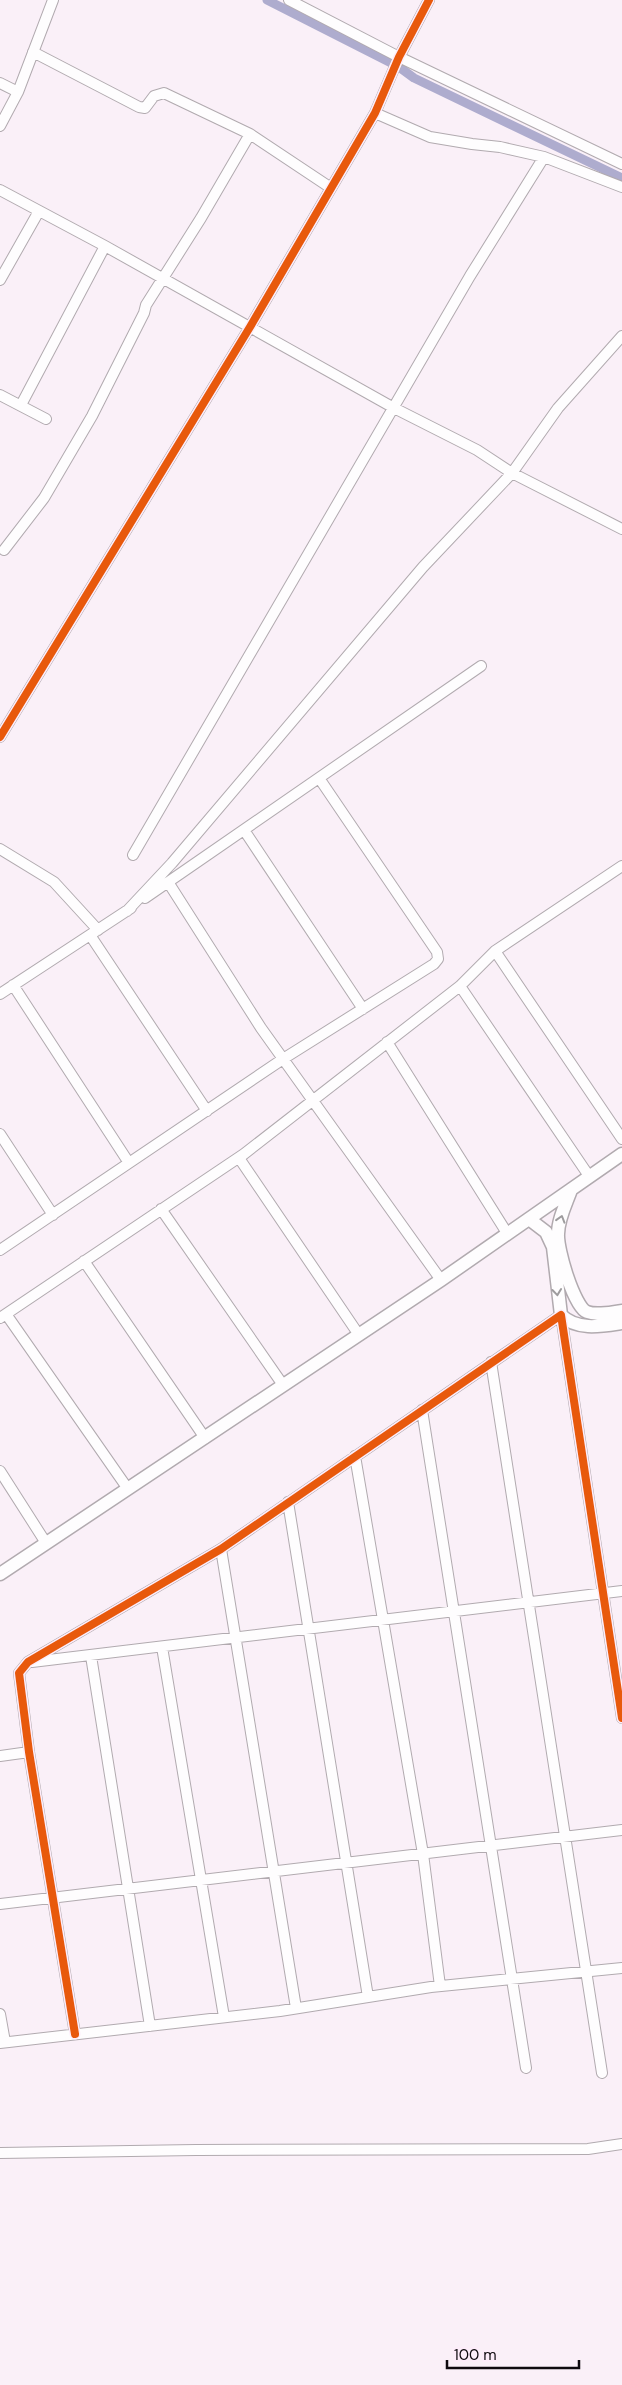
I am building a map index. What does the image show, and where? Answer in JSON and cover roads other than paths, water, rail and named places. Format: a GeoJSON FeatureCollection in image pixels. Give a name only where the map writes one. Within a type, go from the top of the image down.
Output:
{"type":"FeatureCollection","features":[{"type":"Feature","properties":{"kind":"street"},"geometry":{"type":"LineString","coordinates":[[0,126],[18,92],[53,0]]}},
{"type":"Feature","properties":{"kind":"street"},"geometry":{"type":"LineString","coordinates":[[289,0],[399,57],[622,164]]}},
{"type":"Feature","properties":{"kind":"street"},"geometry":{"type":"LineString","coordinates":[[0,737],[250,327],[375,113],[388,79],[429,0]]}},
{"type":"Feature","properties":{"kind":"street"},"geometry":{"type":"LineString","coordinates":[[33,52],[139,107],[145,108],[154,96],[164,94],[250,134],[331,188]]}},
{"type":"Feature","properties":{"kind":"street"},"geometry":{"type":"LineString","coordinates":[[0,83],[18,92]]}},
{"type":"Feature","properties":{"kind":"street"},"geometry":{"type":"LineString","coordinates":[[375,113],[430,137],[472,144],[500,146],[544,157],[622,187]]}},
{"type":"Feature","properties":{"kind":"street"},"geometry":{"type":"LineString","coordinates":[[4,550],[44,498],[92,416],[144,313],[146,305],[250,134]]}},
{"type":"Feature","properties":{"kind":"street"},"geometry":{"type":"LineString","coordinates":[[134,855],[470,276],[544,157]]}},
{"type":"Feature","properties":{"kind":"street"},"geometry":{"type":"LineString","coordinates":[[0,190],[105,246],[394,408],[477,450],[512,473],[622,529]]}},
{"type":"Feature","properties":{"kind":"street"},"geometry":{"type":"LineString","coordinates":[[0,280],[39,211]]}},
{"type":"Feature","properties":{"kind":"street"},"geometry":{"type":"LineString","coordinates":[[21,405],[105,246]]}},
{"type":"Feature","properties":{"kind":"street"},"geometry":{"type":"LineString","coordinates":[[127,911],[172,863],[423,567],[512,473],[558,408],[622,336]]}},
{"type":"Feature","properties":{"kind":"street"},"geometry":{"type":"LineString","coordinates":[[0,395],[46,420]]}},
{"type":"Feature","properties":{"kind":"street"},"geometry":{"type":"LineString","coordinates":[[0,994],[127,911],[481,666]]}},
{"type":"Feature","properties":{"kind":"street"},"geometry":{"type":"LineString","coordinates":[[0,1250],[283,1059],[434,964],[438,958],[437,952],[319,778]]}},
{"type":"Feature","properties":{"kind":"street"},"geometry":{"type":"LineString","coordinates":[[244,830],[363,1009]]}},
{"type":"Feature","properties":{"kind":"street"},"geometry":{"type":"LineString","coordinates":[[0,849],[54,882],[94,932],[207,1111]]}},
{"type":"Feature","properties":{"kind":"street"},"geometry":{"type":"LineString","coordinates":[[128,1489],[3,1316],[239,1158],[460,986],[495,951],[622,866]]}},
{"type":"Feature","properties":{"kind":"street"},"geometry":{"type":"LineString","coordinates":[[168,882],[283,1059],[441,1280]]}},
{"type":"Feature","properties":{"kind":"street"},"geometry":{"type":"LineString","coordinates":[[495,951],[622,1139]]}},
{"type":"Feature","properties":{"kind":"street"},"geometry":{"type":"LineString","coordinates":[[13,985],[130,1163]]}},
{"type":"Feature","properties":{"kind":"street"},"geometry":{"type":"LineString","coordinates":[[460,986],[589,1176]]}},
{"type":"Feature","properties":{"kind":"street"},"geometry":{"type":"LineString","coordinates":[[388,1042],[507,1233]]}},
{"type":"Feature","properties":{"kind":"street"},"geometry":{"type":"LineString","coordinates":[[0,1134],[52,1214]]}},
{"type":"Feature","properties":{"kind":"street"},"geometry":{"type":"LineString","coordinates":[[0,1574],[441,1280],[622,1154]]}},
{"type":"Feature","properties":{"kind":"street"},"geometry":{"type":"LineString","coordinates":[[239,1158],[359,1335]]}},
{"type":"Feature","properties":{"kind":"street"},"geometry":{"type":"LineString","coordinates":[[571,1190],[558,1234],[561,1254],[576,1298],[581,1308],[590,1313],[622,1311]]}},
{"type":"Feature","properties":{"kind":"street"},"geometry":{"type":"LineString","coordinates":[[161,1210],[284,1386]]}},
{"type":"Feature","properties":{"kind":"street"},"geometry":{"type":"LineString","coordinates":[[529,1218],[546,1232],[553,1247],[561,1315],[622,1718]]}},
{"type":"Feature","properties":{"kind":"street"},"geometry":{"type":"LineString","coordinates":[[84,1261],[204,1438]]}},
{"type":"Feature","properties":{"kind":"street"},"geometry":{"type":"LineString","coordinates":[[561,1315],[570,1322],[579,1325],[622,1323]]}},
{"type":"Feature","properties":{"kind":"street"},"geometry":{"type":"LineString","coordinates":[[75,2034],[29,1752],[19,1673],[28,1662],[221,1549],[561,1315]]}},
{"type":"Feature","properties":{"kind":"street"},"geometry":{"type":"LineString","coordinates":[[491,1362],[602,2073]]}},
{"type":"Feature","properties":{"kind":"street"},"geometry":{"type":"LineString","coordinates":[[422,1410],[456,1611],[490,1846],[526,2068]]}},
{"type":"Feature","properties":{"kind":"street"},"geometry":{"type":"LineString","coordinates":[[354,1456],[384,1620],[423,1854],[440,1986]]}},
{"type":"Feature","properties":{"kind":"street"},"geometry":{"type":"LineString","coordinates":[[0,1471],[46,1544]]}},
{"type":"Feature","properties":{"kind":"street"},"geometry":{"type":"LineString","coordinates":[[288,1502],[348,1863],[368,1997]]}},
{"type":"Feature","properties":{"kind":"street"},"geometry":{"type":"LineString","coordinates":[[221,1549],[296,2008]]}},
{"type":"Feature","properties":{"kind":"street"},"geometry":{"type":"LineString","coordinates":[[28,1662],[91,1656],[622,1591]]}},
{"type":"Feature","properties":{"kind":"street"},"geometry":{"type":"LineString","coordinates":[[162,1647],[224,2017]]}},
{"type":"Feature","properties":{"kind":"street"},"geometry":{"type":"LineString","coordinates":[[91,1656],[130,1889],[150,2026]]}},
{"type":"Feature","properties":{"kind":"street"},"geometry":{"type":"LineString","coordinates":[[0,1756],[29,1752]]}},
{"type":"Feature","properties":{"kind":"street"},"geometry":{"type":"LineString","coordinates":[[0,1904],[622,1830]]}},
{"type":"Feature","properties":{"kind":"street"},"geometry":{"type":"LineString","coordinates":[[0,2014],[2,2043],[296,2008],[440,1986],[622,1968]]}},
{"type":"Feature","properties":{"kind":"street"},"geometry":{"type":"LineString","coordinates":[[0,2153],[196,2150],[588,2149],[622,2144]]}},
{"type":"Feature","properties":{"kind":"waterway"},"geometry":{"type":"LineString","coordinates":[[267,0],[399,67],[414,78],[622,178]]}}]}
